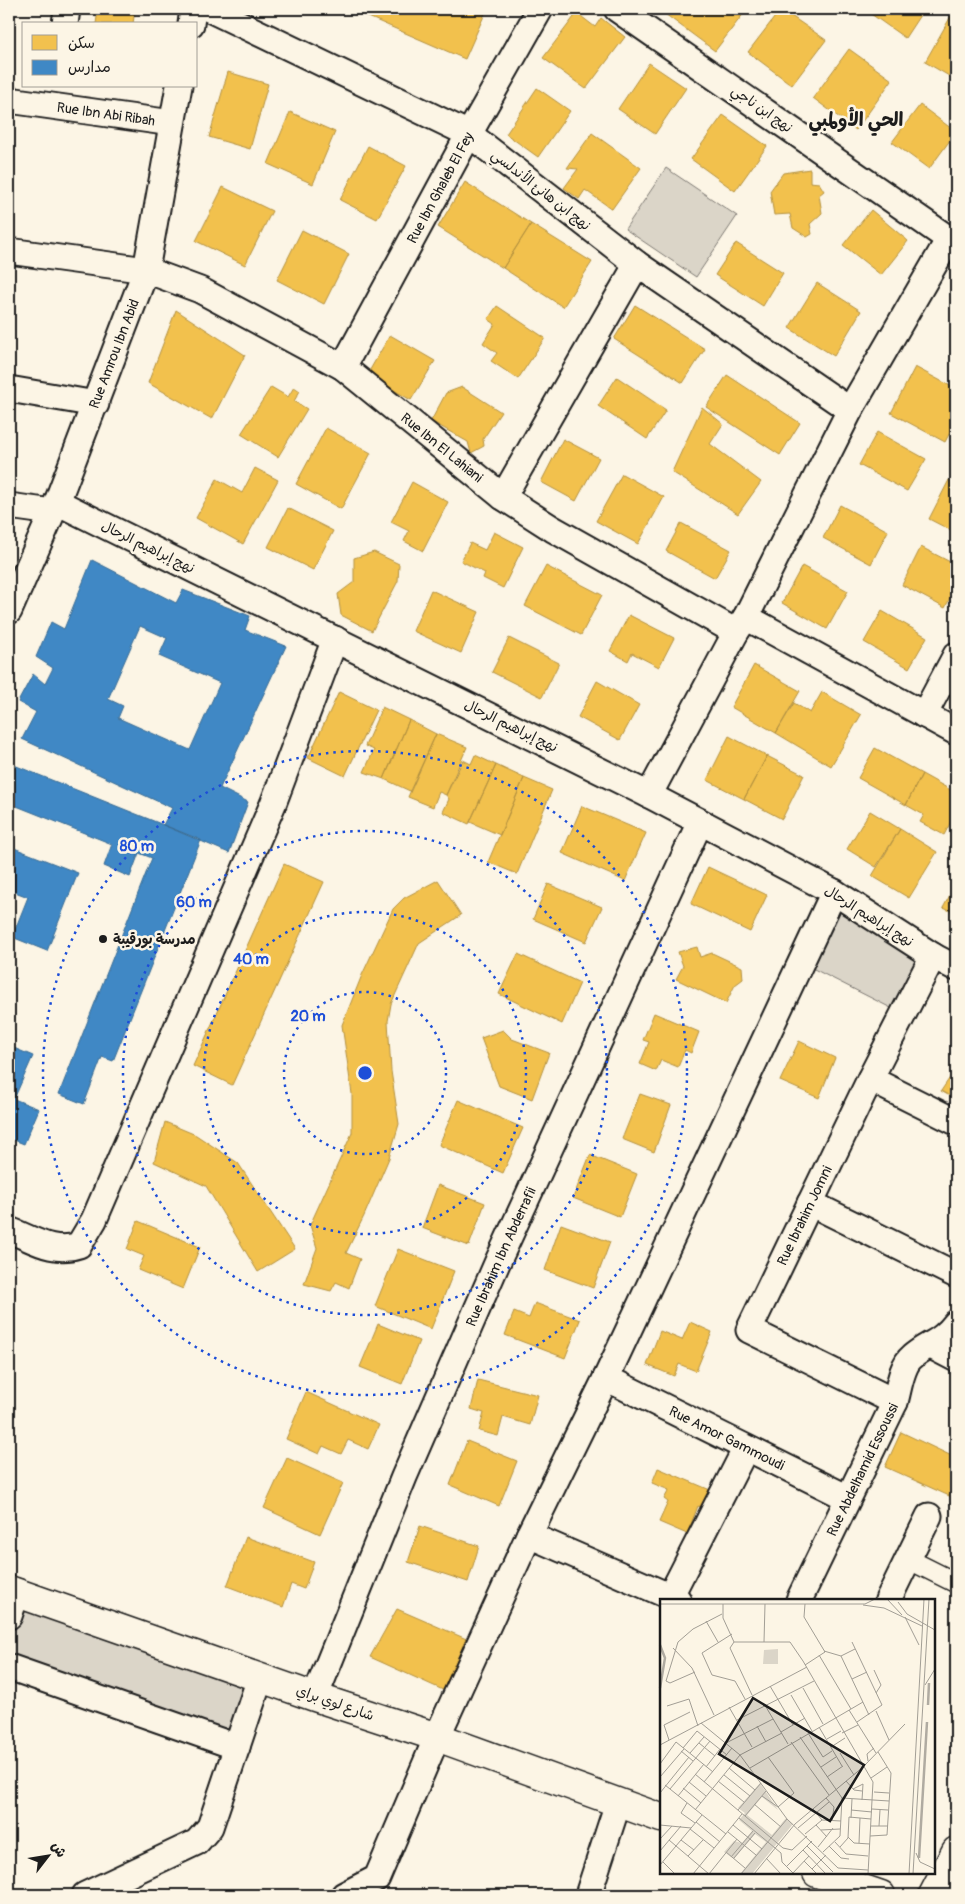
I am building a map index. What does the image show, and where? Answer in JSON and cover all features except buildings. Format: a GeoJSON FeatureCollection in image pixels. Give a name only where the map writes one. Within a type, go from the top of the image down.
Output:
{"type":"FeatureCollection","features":[{"type":"Feature","properties":{"kind":"street"},"geometry":{"type":"LineString","coordinates":[[64,22],[67,9]]}},
{"type":"Feature","properties":{"kind":"street"},"geometry":{"type":"LineString","coordinates":[[191,22],[194,9]]}},
{"type":"Feature","properties":{"kind":"street","name":"نهج ابن هانئ الأندلسي"},"geometry":{"type":"LineString","coordinates":[[209,9],[469,134],[637,264],[850,410]]}},
{"type":"Feature","properties":{"kind":"street","name":"Rue Ibn Ghaleb El Fey"},"geometry":{"type":"LineString","coordinates":[[343,367],[469,134],[540,9]]}},
{"type":"Feature","properties":{"kind":"street","name":"نهج ابن ناجي"},"geometry":{"type":"LineString","coordinates":[[617,9],[952,241]]}},
{"type":"Feature","properties":{"kind":"street","name":"Rue Amrou Ibn Abid"},"geometry":{"type":"LineString","coordinates":[[9,611],[96,404],[146,270],[179,88]]}},
{"type":"Feature","properties":{"kind":"street","name":"Rue Ibn Abi Ribah"},"geometry":{"type":"LineString","coordinates":[[9,100],[55,96],[172,123]]}},
{"type":"Feature","properties":{"kind":"street"},"geometry":{"type":"LineString","coordinates":[[649,795],[741,624],[850,410],[952,241]]}},
{"type":"Feature","properties":{"kind":"street","name":"Rue Ibn El Lahiani"},"geometry":{"type":"LineString","coordinates":[[9,251],[146,270],[200,290],[343,367],[503,497],[553,529],[956,732]]}},
{"type":"Feature","properties":{"kind":"street"},"geometry":{"type":"LineString","coordinates":[[503,497],[637,264]]}},
{"type":"Feature","properties":{"kind":"street"},"geometry":{"type":"LineString","coordinates":[[9,389],[96,404]]}},
{"type":"Feature","properties":{"kind":"street","name":"نهج إبراهيم الرحال"},"geometry":{"type":"LineString","coordinates":[[9,506],[54,507],[335,639],[649,795],[834,892],[956,968]]}},
{"type":"Feature","properties":{"kind":"street"},"geometry":{"type":"LineString","coordinates":[[9,1230],[56,1249],[68,1249],[79,1245],[94,1220],[272,804],[335,639]]}},
{"type":"Feature","properties":{"kind":"street"},"geometry":{"type":"LineString","coordinates":[[924,715],[956,656]]}},
{"type":"Feature","properties":{"kind":"street","name":"Rue Ibrahim Ibn Abderrafii"},"geometry":{"type":"LineString","coordinates":[[314,1697],[404,1477],[494,1270],[700,822]]}},
{"type":"Feature","properties":{"kind":"street"},"geometry":{"type":"LineString","coordinates":[[344,1895],[381,1886],[437,1737],[529,1534],[606,1378],[834,892]]}},
{"type":"Feature","properties":{"kind":"street","name":"Rue Ibrahim Jomni"},"geometry":{"type":"LineString","coordinates":[[895,1402],[749,1330],[870,1079],[934,956]]}},
{"type":"Feature","properties":{"kind":"street"},"geometry":{"type":"LineString","coordinates":[[870,1079],[956,1122]]}},
{"type":"Feature","properties":{"kind":"street"},"geometry":{"type":"LineString","coordinates":[[810,1203],[956,1275]]}},
{"type":"Feature","properties":{"kind":"street","name":"Rue Abdelhamid Essoussi"},"geometry":{"type":"LineString","coordinates":[[798,1599],[895,1402],[905,1369],[911,1357],[947,1335],[956,1323]]}},
{"type":"Feature","properties":{"kind":"street"},"geometry":{"type":"LineString","coordinates":[[931,1346],[956,1358]]}},
{"type":"Feature","properties":{"kind":"street","name":"Rue Amor Gammoudi"},"geometry":{"type":"LineString","coordinates":[[606,1378],[848,1498]]}},
{"type":"Feature","properties":{"kind":"street"},"geometry":{"type":"LineString","coordinates":[[529,1534],[674,1599],[746,1448]]}},
{"type":"Feature","properties":{"kind":"street"},"geometry":{"type":"LineString","coordinates":[[888,1599],[929,1516]]}},
{"type":"Feature","properties":{"kind":"street"},"geometry":{"type":"LineString","coordinates":[[908,1559],[956,1583]]}},
{"type":"Feature","properties":{"kind":"street","name":"شارع لوي براي"},"geometry":{"type":"LineString","coordinates":[[11,1599],[260,1678],[437,1737],[660,1818]]}},
{"type":"Feature","properties":{"kind":"street"},"geometry":{"type":"LineString","coordinates":[[9,1667],[238,1747]]}},
{"type":"Feature","properties":{"kind":"street"},"geometry":{"type":"LineString","coordinates":[[85,1895],[197,1842],[210,1827],[260,1678]]}},
{"type":"Feature","properties":{"kind":"street"},"geometry":{"type":"LineString","coordinates":[[588,1895],[618,1803]]}},
{"type":"Feature","properties":{"kind":"street"},"geometry":{"type":"LineString","coordinates":[[933,1895],[956,1851]]}},
{"type":"Feature","properties":{"kind":"street"},"geometry":{"type":"LineString","coordinates":[[820,1874],[880,1895]]}},
{"type":"Feature","properties":{"kind":"shaded area"},"geometry":{"type":"Polygon","coordinates":[[[666,168],[737,216],[696,277],[625,229],[666,168]]]}},
{"type":"Feature","properties":{"kind":"shaded area"},"geometry":{"type":"Polygon","coordinates":[[[839,910],[921,953],[893,1009],[810,967],[839,910]]]}},
{"type":"Feature","properties":{"kind":"shaded area"},"geometry":{"type":"Polygon","coordinates":[[[9,1592],[252,1678],[232,1736],[9,1658],[9,1592]]]}},
{"type":"Feature","properties":{"kind":"place","name":"مدرسة بورقيبة"},"geometry":{"type":"Point","coordinates":[103,939]}},
{"type":"Feature","properties":{"kind":"district","name":"الحي الأولمبي"},"geometry":{"type":"Point","coordinates":[856,120]}}]}
